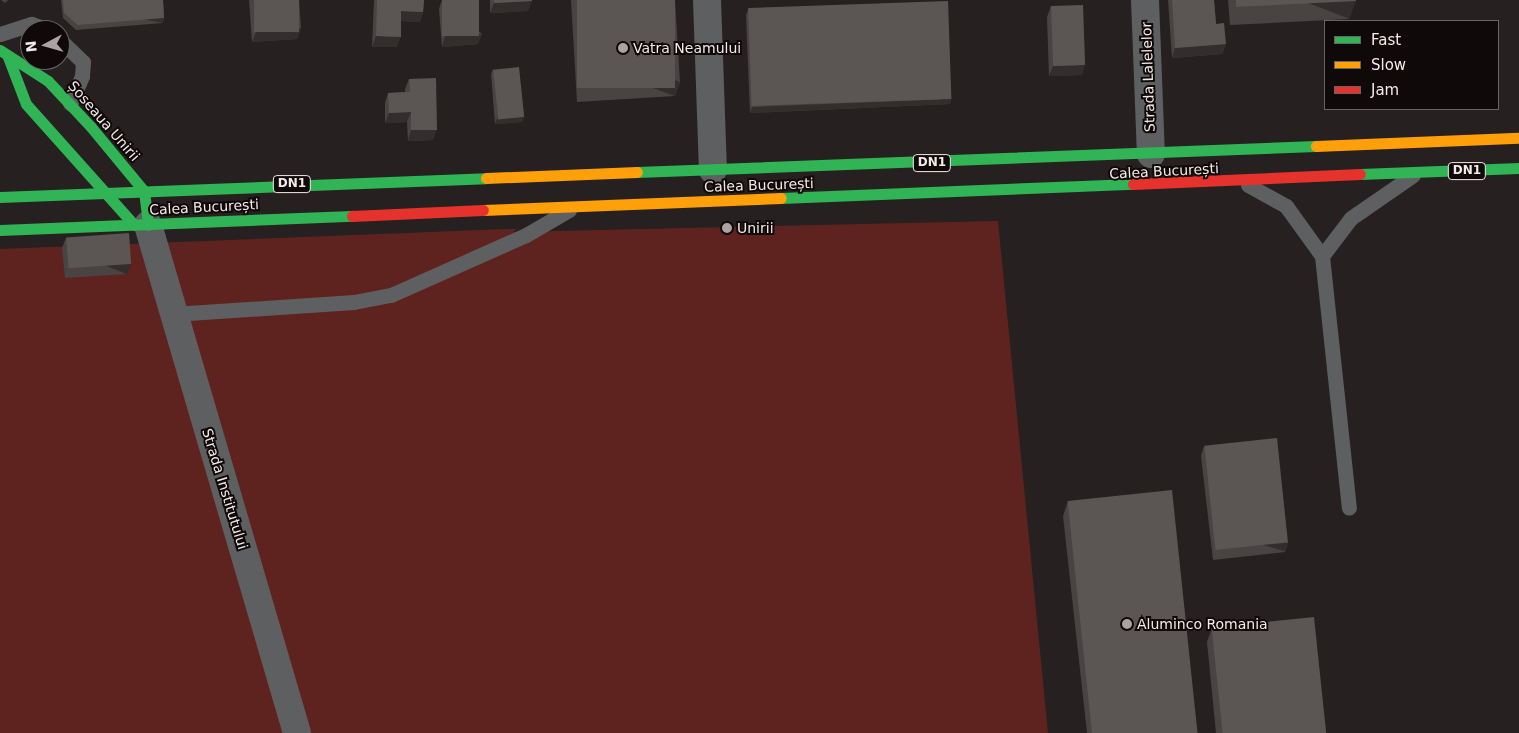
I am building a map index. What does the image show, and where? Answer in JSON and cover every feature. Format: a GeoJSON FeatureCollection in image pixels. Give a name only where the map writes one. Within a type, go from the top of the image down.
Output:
{"type":"FeatureCollection","features":[{"type":"Feature","properties":{"kind":"main road","name":"Șoseaua Unirii"},"geometry":{"type":"LineString","coordinates":[[4,54],[48,81],[144,191]]}},
{"type":"Feature","properties":{"kind":"main road","name":"Șoseaua Unirii"},"geometry":{"type":"LineString","coordinates":[[4,54],[26,104],[145,232]]}},
{"type":"Feature","properties":{"kind":"main road","name":"Calea București"},"geometry":{"type":"LineString","coordinates":[[0,197],[1151,154],[1519,138]]}},
{"type":"Feature","properties":{"kind":"main road","name":"Calea București"},"geometry":{"type":"LineString","coordinates":[[0,230],[145,232],[577,205],[1240,182],[1519,168]]}},
{"type":"Feature","properties":{"kind":"main road"},"geometry":{"type":"LineString","coordinates":[[144,191],[145,232]]}},
{"type":"Feature","properties":{"kind":"street"},"geometry":{"type":"LineString","coordinates":[[706,0],[713,170]]}},
{"type":"Feature","properties":{"kind":"street","name":"Strada Lalelelor"},"geometry":{"type":"LineString","coordinates":[[1145,0],[1151,154]]}},
{"type":"Feature","properties":{"kind":"street","name":"Strada Institutului"},"geometry":{"type":"LineString","coordinates":[[145,232],[173,314],[297,733]]}},
{"type":"Feature","properties":{"kind":"lane"},"geometry":{"type":"LineString","coordinates":[[0,34],[20,28]]}},
{"type":"Feature","properties":{"kind":"lane"},"geometry":{"type":"LineString","coordinates":[[70,50],[83,62],[82,76],[70,104]]}},
{"type":"Feature","properties":{"kind":"lane"},"geometry":{"type":"LineString","coordinates":[[1322,256],[1351,218],[1414,174]]}},
{"type":"Feature","properties":{"kind":"lane"},"geometry":{"type":"LineString","coordinates":[[1240,182],[1266,191],[1286,206],[1322,256],[1349,508]]}},
{"type":"Feature","properties":{"kind":"lane"},"geometry":{"type":"LineString","coordinates":[[173,314],[354,302],[391,295],[526,235],[577,205]]}},
{"type":"Feature","properties":{"kind":"shaded area"},"geometry":{"type":"Polygon","coordinates":[[[998,221],[1048,733],[0,733],[0,249],[506,229],[517,229],[513,232],[998,221]]]}},
{"type":"Feature","properties":{"kind":"building"},"geometry":{"type":"Polygon","coordinates":[[[63,0],[163,0],[164,18],[78,25],[64,13],[63,0]]]}},
{"type":"Feature","properties":{"kind":"building"},"geometry":{"type":"Polygon","coordinates":[[[254,0],[299,0],[299,32],[254,32],[254,0]]]}},
{"type":"Feature","properties":{"kind":"building"},"geometry":{"type":"Polygon","coordinates":[[[377,0],[424,0],[423,12],[401,11],[401,37],[376,36],[377,0]]]}},
{"type":"Feature","properties":{"kind":"building"},"geometry":{"type":"Polygon","coordinates":[[[442,0],[479,0],[479,36],[442,36],[442,0]]]}},
{"type":"Feature","properties":{"kind":"building"},"geometry":{"type":"Polygon","coordinates":[[[494,0],[532,0],[532,1],[494,3],[494,0]]]}},
{"type":"Feature","properties":{"kind":"building","name":"Vatra Neamului"},"geometry":{"type":"Polygon","coordinates":[[[577,0],[675,0],[675,88],[577,88],[577,0]]]}},
{"type":"Feature","properties":{"kind":"building"},"geometry":{"type":"Polygon","coordinates":[[[1172,0],[1214,0],[1216,24],[1224,23],[1226,44],[1175,48],[1172,0]]]}},
{"type":"Feature","properties":{"kind":"building"},"geometry":{"type":"Polygon","coordinates":[[[1236,0],[1356,0],[1356,1],[1236,7],[1236,0]]]}},
{"type":"Feature","properties":{"kind":"building"},"geometry":{"type":"Polygon","coordinates":[[[948,1],[951,99],[752,106],[748,8],[948,1]]]}},
{"type":"Feature","properties":{"kind":"building"},"geometry":{"type":"Polygon","coordinates":[[[1083,5],[1085,65],[1053,66],[1051,6],[1083,5]]]}},
{"type":"Feature","properties":{"kind":"building"},"geometry":{"type":"Polygon","coordinates":[[[519,67],[524,117],[498,119],[493,70],[519,67]]]}},
{"type":"Feature","properties":{"kind":"building"},"geometry":{"type":"Polygon","coordinates":[[[436,78],[437,130],[411,130],[411,112],[389,113],[388,93],[410,92],[409,79],[436,78]]]}},
{"type":"Feature","properties":{"kind":"building"},"geometry":{"type":"Polygon","coordinates":[[[129,233],[131,264],[68,268],[66,237],[129,233]]]}},
{"type":"Feature","properties":{"kind":"building"},"geometry":{"type":"Polygon","coordinates":[[[1277,438],[1288,542],[1215,550],[1204,446],[1277,438]]]}},
{"type":"Feature","properties":{"kind":"building","name":"Aluminco Romania"},"geometry":{"type":"Polygon","coordinates":[[[1172,490],[1198,733],[1092,733],[1068,501],[1172,490]]]}},
{"type":"Feature","properties":{"kind":"building"},"geometry":{"type":"Polygon","coordinates":[[[1314,617],[1326,733],[1223,733],[1212,628],[1314,617]]]}},
{"type":"Feature","properties":{"kind":"traffic: fast"},"geometry":{"type":"LineString","coordinates":[[0,50],[48,81],[91,127],[144,191],[148,225]]}},
{"type":"Feature","properties":{"kind":"traffic: fast"},"geometry":{"type":"LineString","coordinates":[[8,57],[26,104],[134,225]]}},
{"type":"Feature","properties":{"kind":"traffic: fast"},"geometry":{"type":"LineString","coordinates":[[637,172],[1316,146]]}},
{"type":"Feature","properties":{"kind":"traffic: fast"},"geometry":{"type":"LineString","coordinates":[[1360,174],[1519,168]]}},
{"type":"Feature","properties":{"kind":"traffic: fast"},"geometry":{"type":"LineString","coordinates":[[0,197],[486,178]]}},
{"type":"Feature","properties":{"kind":"traffic: fast"},"geometry":{"type":"LineString","coordinates":[[781,198],[1133,184]]}},
{"type":"Feature","properties":{"kind":"traffic: fast"},"geometry":{"type":"LineString","coordinates":[[0,230],[352,216]]}},
{"type":"Feature","properties":{"kind":"traffic: slow"},"geometry":{"type":"LineString","coordinates":[[1316,146],[1519,138]]}},
{"type":"Feature","properties":{"kind":"traffic: slow"},"geometry":{"type":"LineString","coordinates":[[486,178],[637,172]]}},
{"type":"Feature","properties":{"kind":"traffic: slow"},"geometry":{"type":"LineString","coordinates":[[483,210],[781,198]]}},
{"type":"Feature","properties":{"kind":"traffic: jam"},"geometry":{"type":"LineString","coordinates":[[1133,184],[1360,174]]}},
{"type":"Feature","properties":{"kind":"traffic: jam"},"geometry":{"type":"LineString","coordinates":[[352,216],[483,210]]}},
{"type":"Feature","properties":{"kind":"place","name":"Vatra Neamului"},"geometry":{"type":"Point","coordinates":[623,48]}},
{"type":"Feature","properties":{"kind":"place","name":"Unirii"},"geometry":{"type":"Point","coordinates":[727,228]}},
{"type":"Feature","properties":{"kind":"place","name":"Aluminco Romania"},"geometry":{"type":"Point","coordinates":[1127,624]}}]}
